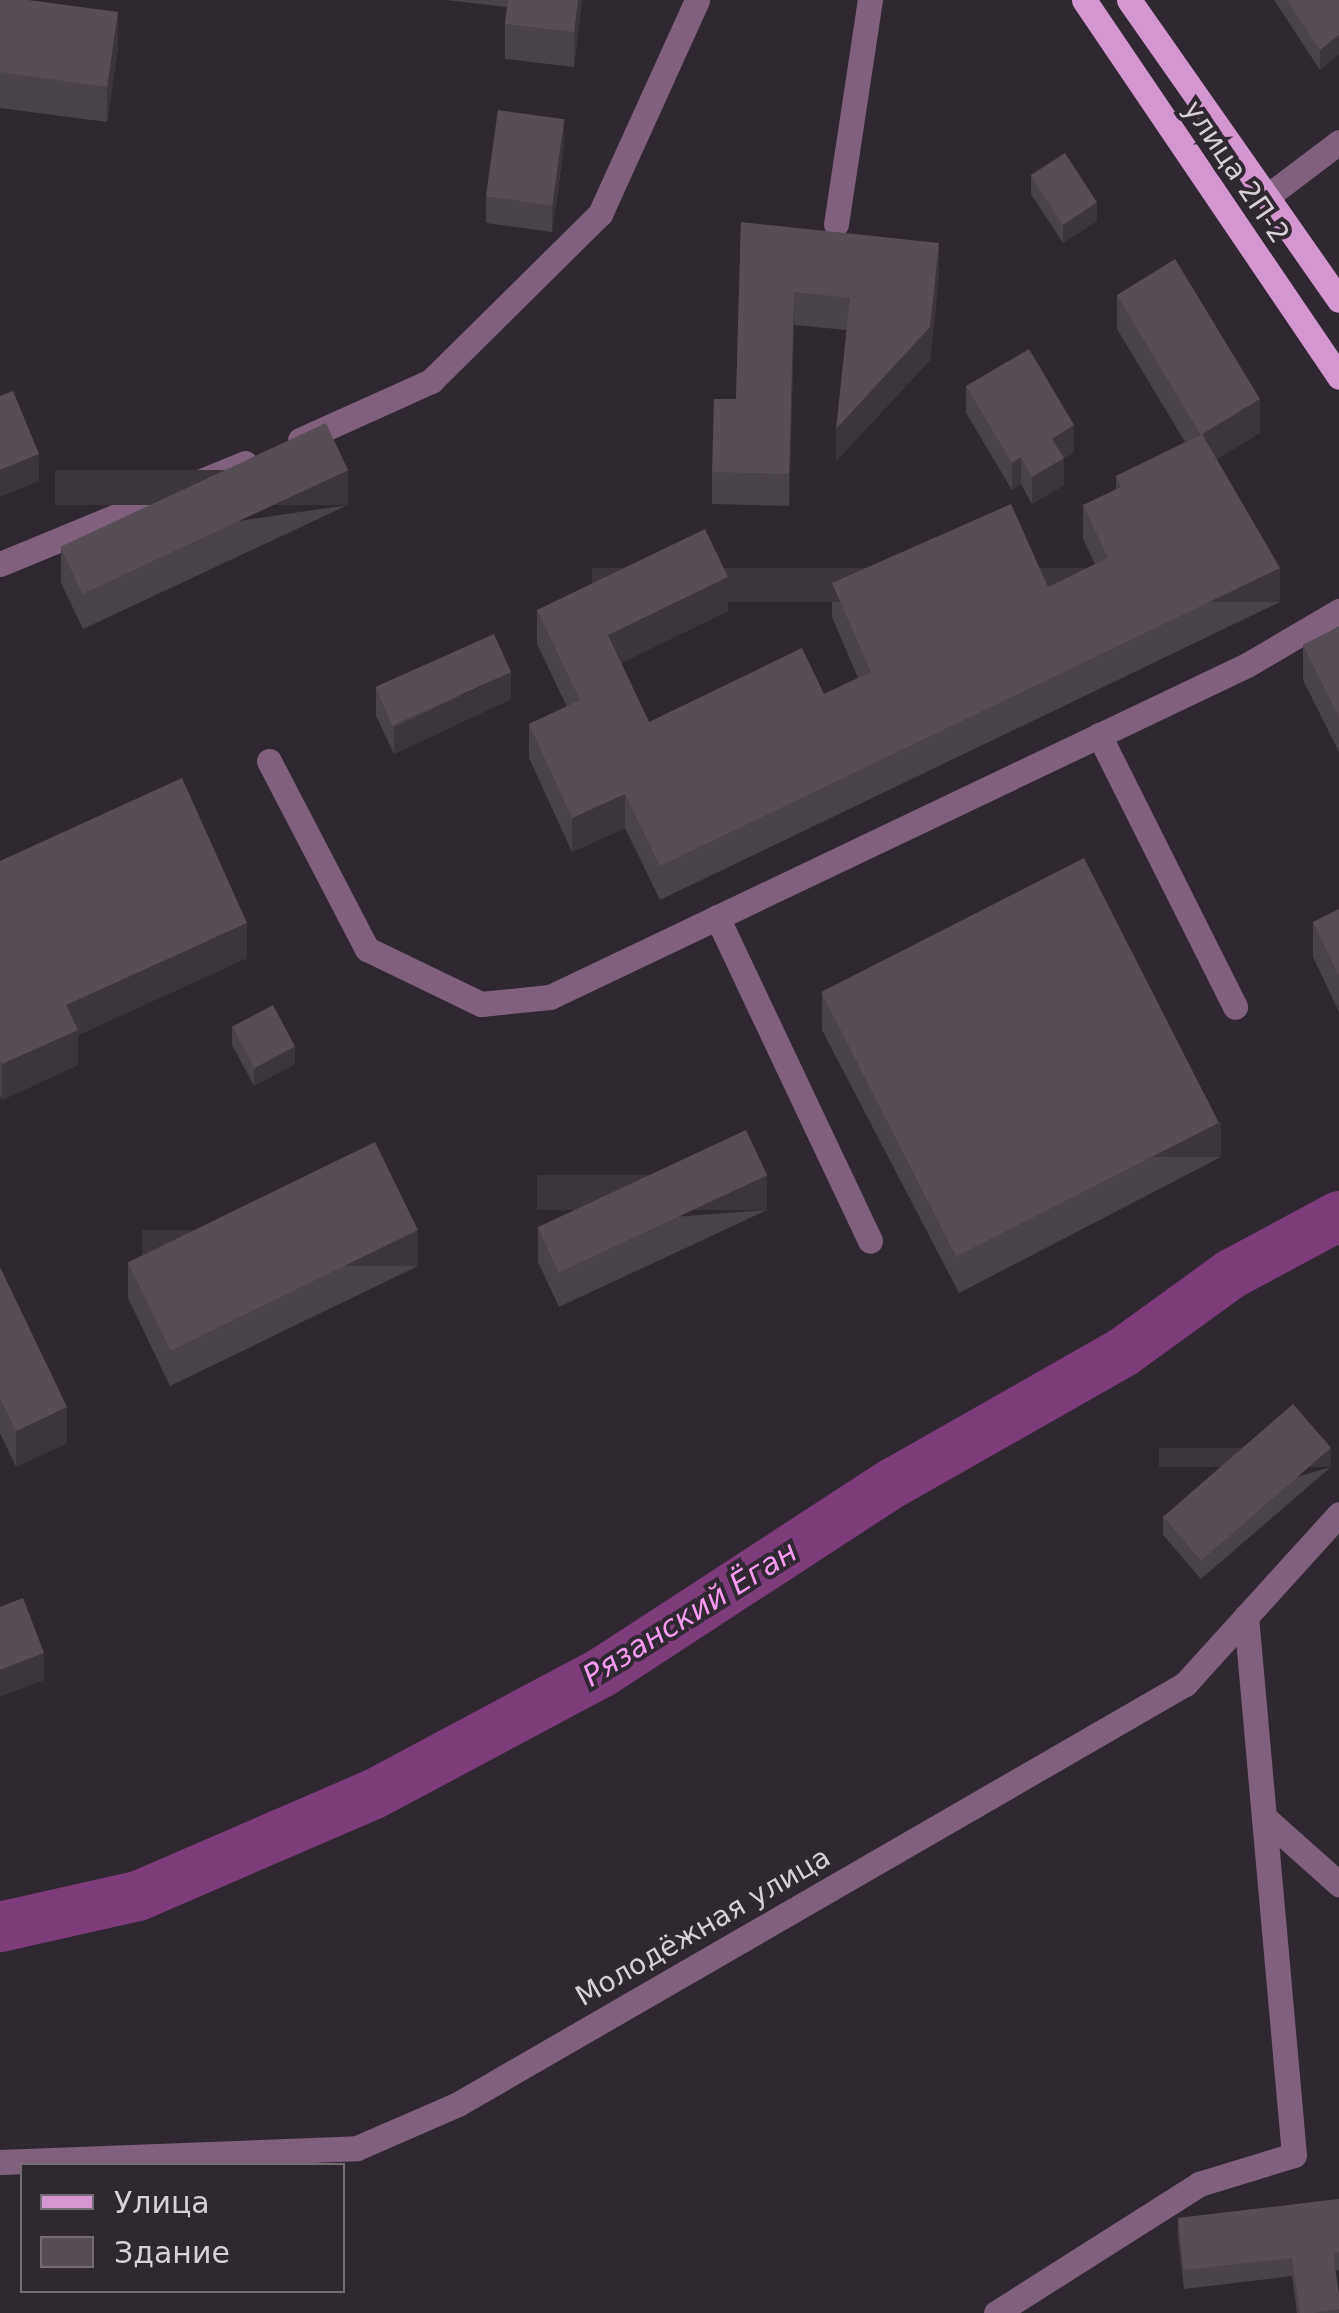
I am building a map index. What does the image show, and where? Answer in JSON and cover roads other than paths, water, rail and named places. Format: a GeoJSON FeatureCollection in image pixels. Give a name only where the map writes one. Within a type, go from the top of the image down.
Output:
{"type":"FeatureCollection","features":[{"type":"Feature","properties":{"kind":"main road","name":"улица 2П-2"},"geometry":{"type":"LineString","coordinates":[[1084,0],[1339,377]]}},
{"type":"Feature","properties":{"kind":"main road","name":"улица 2П-2"},"geometry":{"type":"LineString","coordinates":[[1129,0],[1339,300]]}},
{"type":"Feature","properties":{"kind":"street"},"geometry":{"type":"LineString","coordinates":[[0,564],[431,381],[600,214],[697,0]]}},
{"type":"Feature","properties":{"kind":"street"},"geometry":{"type":"LineString","coordinates":[[836,224],[870,0]]}},
{"type":"Feature","properties":{"kind":"street"},"geometry":{"type":"LineString","coordinates":[[1269,195],[1339,142]]}},
{"type":"Feature","properties":{"kind":"street"},"geometry":{"type":"LineString","coordinates":[[268,761],[366,949],[481,1004],[550,997],[1099,735],[1339,611]]}},
{"type":"Feature","properties":{"kind":"street"},"geometry":{"type":"LineString","coordinates":[[1099,735],[1235,1008]]}},
{"type":"Feature","properties":{"kind":"street"},"geometry":{"type":"LineString","coordinates":[[717,917],[870,1241]]}},
{"type":"Feature","properties":{"kind":"street","name":"Молодёжная улица"},"geometry":{"type":"LineString","coordinates":[[0,2162],[357,2148],[458,2104],[1185,1684],[1339,1514]]}},
{"type":"Feature","properties":{"kind":"street"},"geometry":{"type":"LineString","coordinates":[[996,2313],[1198,2184],[1294,2155],[1246,1616]]}},
{"type":"Feature","properties":{"kind":"street"},"geometry":{"type":"LineString","coordinates":[[1264,1817],[1339,1884]]}},
{"type":"Feature","properties":{"kind":"waterway","name":"Рязанский Ёган"},"geometry":{"type":"LineString","coordinates":[[0,1927],[138,1896],[374,1794],[601,1673],[893,1483],[1122,1353],[1231,1274],[1339,1216]]}}]}
